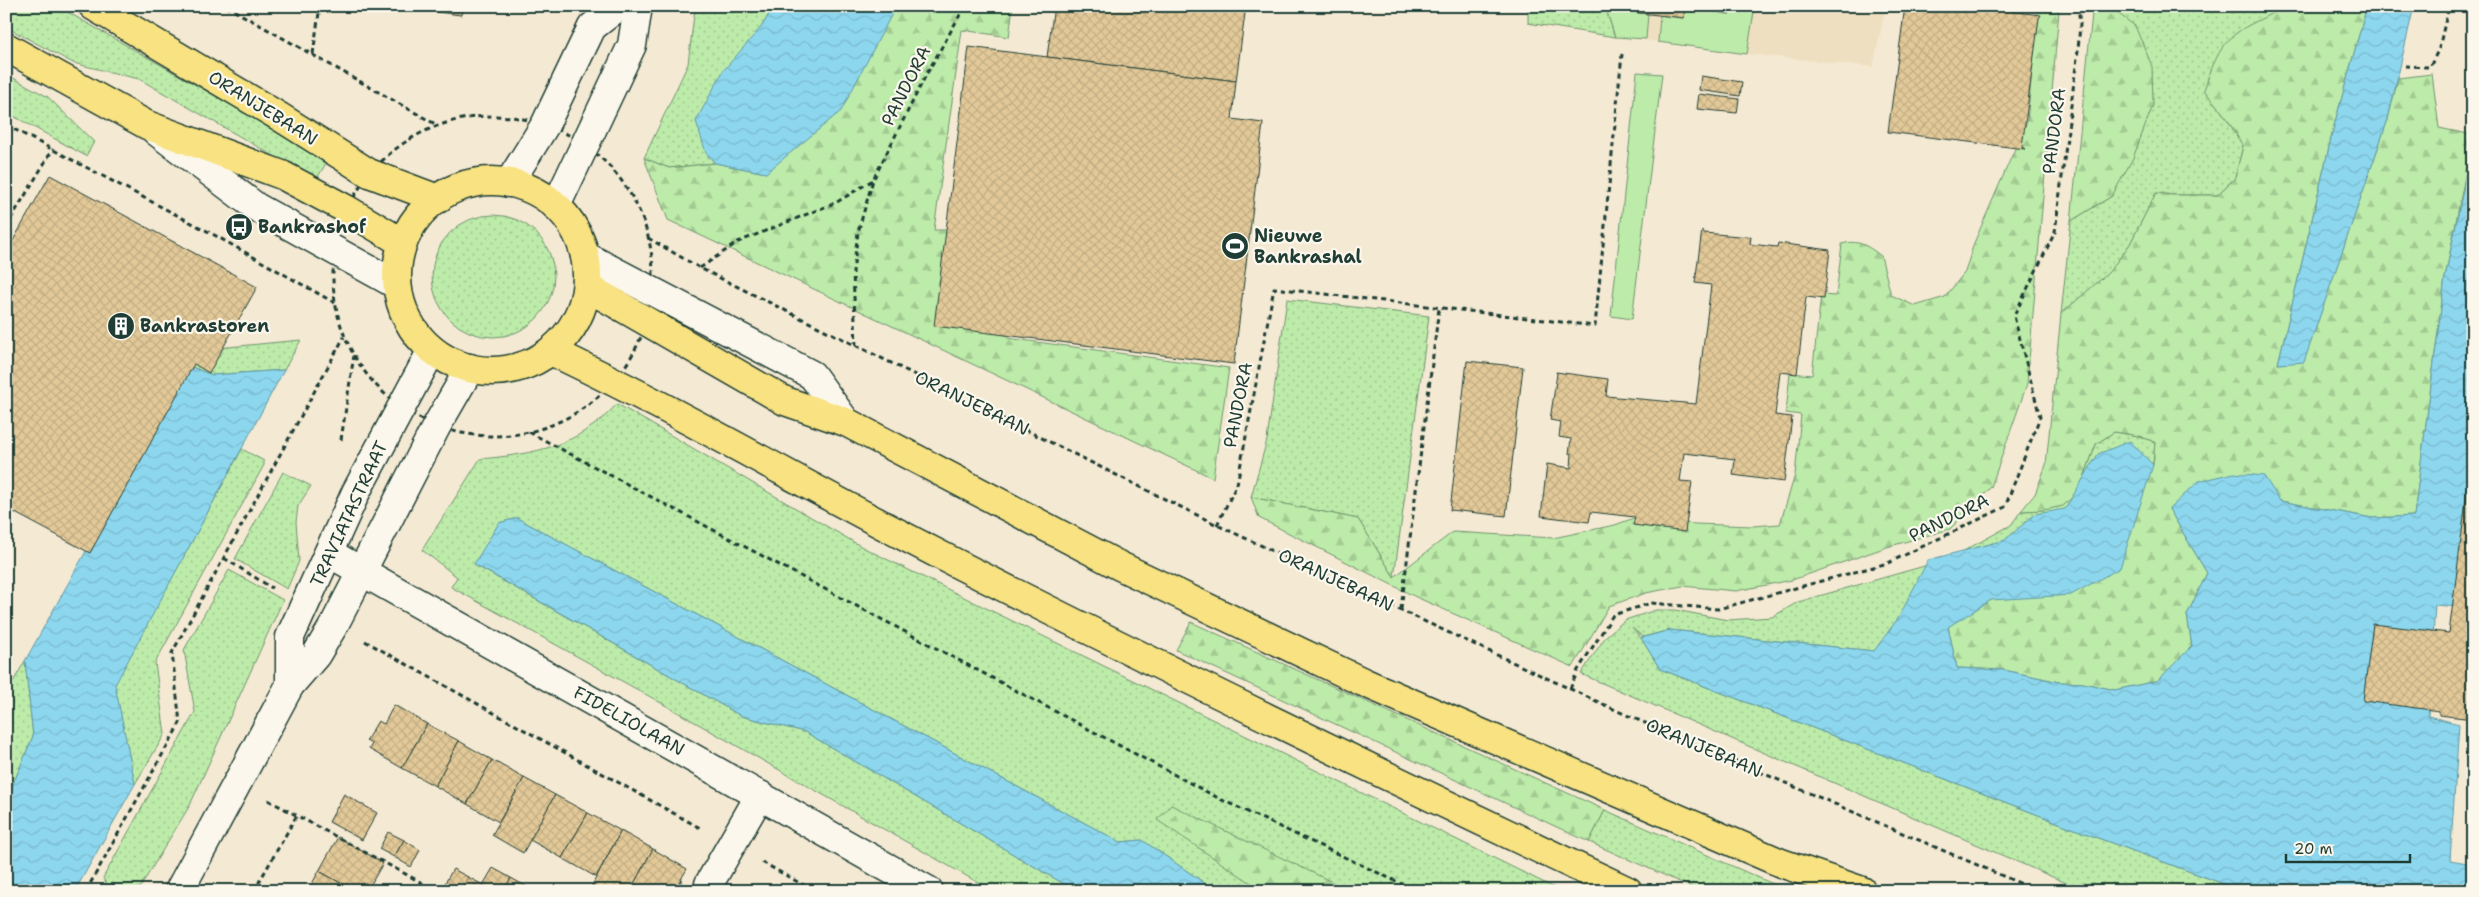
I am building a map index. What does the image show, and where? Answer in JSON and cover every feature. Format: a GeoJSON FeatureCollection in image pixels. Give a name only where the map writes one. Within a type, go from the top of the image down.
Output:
{"type":"FeatureCollection","features":[{"type":"Feature","properties":{"kind":"main road","name":"ORANJEBAAN"},"geometry":{"type":"LineString","coordinates":[[93,6],[271,112],[369,174],[438,199]]}},
{"type":"Feature","properties":{"kind":"main road"},"geometry":{"type":"LineString","coordinates":[[6,47],[147,124],[282,176],[346,209],[403,243]]}},
{"type":"Feature","properties":{"kind":"main road"},"geometry":{"type":"LineString","coordinates":[[484,182],[509,183],[526,187],[556,206],[569,220],[579,237],[585,256],[587,286],[583,306],[576,323],[565,338],[551,351],[520,368],[504,371],[470,368],[450,362],[432,350],[415,332],[403,310],[397,285],[398,263],[403,243],[412,226],[438,199],[460,187],[484,182]]}},
{"type":"Feature","properties":{"kind":"main road"},"geometry":{"type":"LineString","coordinates":[[587,286],[785,401],[846,422],[1120,566],[1363,682],[1781,863],[1862,891]]}},
{"type":"Feature","properties":{"kind":"main road"},"geometry":{"type":"LineString","coordinates":[[551,351],[614,382],[939,554],[1142,657],[1628,891]]}},
{"type":"Feature","properties":{"kind":"street"},"geometry":{"type":"LineString","coordinates":[[509,183],[545,125],[592,27],[619,6]]}},
{"type":"Feature","properties":{"kind":"street"},"geometry":{"type":"LineString","coordinates":[[556,206],[632,45],[638,6]]}},
{"type":"Feature","properties":{"kind":"street"},"geometry":{"type":"LineString","coordinates":[[147,124],[256,207],[397,285]]}},
{"type":"Feature","properties":{"kind":"street"},"geometry":{"type":"LineString","coordinates":[[585,256],[812,375],[846,422]]}},
{"type":"Feature","properties":{"kind":"street","name":"TRAVIATASTRAAT"},"geometry":{"type":"LineString","coordinates":[[290,685],[290,637],[356,492],[432,350]]}},
{"type":"Feature","properties":{"kind":"street","name":"TRAVIATASTRAAT"},"geometry":{"type":"LineString","coordinates":[[180,891],[290,685],[316,655],[334,624],[436,427],[470,368]]}},
{"type":"Feature","properties":{"kind":"street","name":"FIDELIOLAAN"},"geometry":{"type":"LineString","coordinates":[[329,553],[929,891]]}},
{"type":"Feature","properties":{"kind":"street"},"geometry":{"type":"LineString","coordinates":[[709,884],[760,796]]}},
{"type":"Feature","properties":{"kind":"path"},"geometry":{"type":"LineString","coordinates":[[226,6],[438,125]]}},
{"type":"Feature","properties":{"kind":"path"},"geometry":{"type":"LineString","coordinates":[[313,54],[320,6]]}},
{"type":"Feature","properties":{"kind":"path","name":"PANDORA"},"geometry":{"type":"LineString","coordinates":[[856,346],[853,272],[858,232],[873,180],[926,75],[965,6]]}},
{"type":"Feature","properties":{"kind":"path","name":"PANDORA"},"geometry":{"type":"LineString","coordinates":[[1570,689],[1578,670],[1613,616],[1651,603],[1718,609],[1888,563],[2004,507],[2040,417],[2014,316],[2055,232],[2078,50],[2080,24],[2078,6]]}},
{"type":"Feature","properties":{"kind":"path"},"geometry":{"type":"LineString","coordinates":[[2405,66],[2430,67],[2439,48],[2449,6]]}},
{"type":"Feature","properties":{"kind":"path"},"geometry":{"type":"LineString","coordinates":[[1401,610],[1440,308],[1595,326],[1622,54]]}},
{"type":"Feature","properties":{"kind":"path"},"geometry":{"type":"LineString","coordinates":[[6,125],[209,232],[335,303],[344,337],[354,354]]}},
{"type":"Feature","properties":{"kind":"path"},"geometry":{"type":"LineString","coordinates":[[6,227],[53,149]]}},
{"type":"Feature","properties":{"kind":"path"},"geometry":{"type":"LineString","coordinates":[[700,268],[738,242],[837,202],[873,180]]}},
{"type":"Feature","properties":{"kind":"path","name":"ORANJEBAAN"},"geometry":{"type":"LineString","coordinates":[[648,238],[700,268],[1217,525],[1570,689],[2038,891]]}},
{"type":"Feature","properties":{"kind":"path","name":"PANDORA"},"geometry":{"type":"LineString","coordinates":[[1217,525],[1237,484],[1274,288],[1440,308]]}},
{"type":"Feature","properties":{"kind":"path"},"geometry":{"type":"LineString","coordinates":[[86,891],[180,723],[172,652],[344,337]]}},
{"type":"Feature","properties":{"kind":"path"},"geometry":{"type":"LineString","coordinates":[[528,432],[1222,800],[1417,891]]}},
{"type":"Feature","properties":{"kind":"path"},"geometry":{"type":"LineString","coordinates":[[334,624],[814,891]]}},
{"type":"Feature","properties":{"kind":"path"},"geometry":{"type":"LineString","coordinates":[[237,783],[437,891]]}},
{"type":"Feature","properties":{"kind":"path"},"geometry":{"type":"LineString","coordinates":[[254,891],[297,815]]}},
{"type":"Feature","properties":{"kind":"shaded area"},"geometry":{"type":"Polygon","coordinates":[[[1528,6],[1886,6],[1873,67],[1747,54],[1533,25],[1528,23],[1528,6]]]}},
{"type":"Feature","properties":{"kind":"green space"},"geometry":{"type":"Polygon","coordinates":[[[6,6],[57,6],[328,160],[316,180],[139,79],[73,63],[6,27],[6,6]]]}},
{"type":"Feature","properties":{"kind":"green space"},"geometry":{"type":"Polygon","coordinates":[[[697,6],[774,6],[762,26],[706,153],[715,163],[669,168],[644,158],[688,64],[694,15],[697,6]]]}},
{"type":"Feature","properties":{"kind":"green space"},"geometry":{"type":"Polygon","coordinates":[[[896,6],[1013,6],[1009,37],[962,30],[934,230],[982,230],[1024,235],[1007,338],[1229,368],[1213,478],[668,220],[644,158],[669,168],[715,163],[766,173],[896,6]]]}},
{"type":"Feature","properties":{"kind":"green space"},"geometry":{"type":"Polygon","coordinates":[[[1528,6],[1605,6],[1615,37],[1528,23],[1528,6]]]}},
{"type":"Feature","properties":{"kind":"green space"},"geometry":{"type":"Polygon","coordinates":[[[1605,6],[1633,6],[1633,12],[1648,14],[1646,39],[1615,37],[1605,6]]]}},
{"type":"Feature","properties":{"kind":"green space"},"geometry":{"type":"Polygon","coordinates":[[[1755,6],[1747,54],[1658,42],[1660,15],[1683,18],[1685,8],[1755,6]]]}},
{"type":"Feature","properties":{"kind":"green space"},"geometry":{"type":"Polygon","coordinates":[[[2028,6],[2059,10],[2027,384],[1991,487],[1950,529],[1887,547],[1792,580],[1736,591],[1682,586],[1646,593],[1609,606],[1573,667],[1416,597],[1259,518],[1251,497],[1358,519],[1394,577],[1453,532],[1553,538],[1615,525],[1634,518],[1695,524],[1753,526],[1780,524],[1795,475],[1801,415],[1786,413],[1790,373],[1812,375],[1821,295],[1836,296],[1842,244],[1853,242],[1863,244],[1881,256],[1891,295],[1915,306],[1945,297],[1965,272],[1974,243],[2027,121],[2038,8],[2028,6]]]}},
{"type":"Feature","properties":{"kind":"green space"},"geometry":{"type":"Polygon","coordinates":[[[2090,6],[2108,6],[2135,26],[2152,66],[2153,105],[2133,158],[2112,196],[2071,221],[2092,14],[2090,6]]]}},
{"type":"Feature","properties":{"kind":"green space"},"geometry":{"type":"Polygon","coordinates":[[[2108,6],[2282,6],[2272,14],[2204,90],[2226,117],[2243,146],[2235,178],[2217,195],[2156,193],[2130,244],[2109,273],[2061,314],[2071,221],[2112,196],[2116,10],[2108,6]]]}},
{"type":"Feature","properties":{"kind":"green space"},"geometry":{"type":"Polygon","coordinates":[[[2282,6],[2367,6],[2334,126],[2278,364],[2304,361],[2388,119],[2398,78],[2432,74],[2439,128],[2473,135],[2445,278],[2414,516],[2372,518],[2280,501],[2169,509],[2207,573],[2187,615],[2192,646],[2157,681],[2115,690],[2083,683],[2059,682],[2004,670],[1957,668],[1948,626],[2153,465],[2155,442],[2139,436],[2114,432],[2096,444],[2079,491],[2063,506],[2044,510],[2021,511],[2035,494],[2046,465],[2061,314],[2109,272],[2130,244],[2156,193],[2217,195],[2235,178],[2243,146],[2226,117],[2204,90],[2215,60],[2228,41],[2240,31],[2282,6]]]}},
{"type":"Feature","properties":{"kind":"green space"},"geometry":{"type":"Polygon","coordinates":[[[1637,72],[1662,74],[1632,319],[1611,316],[1637,72]]]}},
{"type":"Feature","properties":{"kind":"green space"},"geometry":{"type":"Polygon","coordinates":[[[6,74],[48,97],[94,142],[86,156],[6,112],[6,74]]]}},
{"type":"Feature","properties":{"kind":"green space"},"geometry":{"type":"Polygon","coordinates":[[[493,215],[516,220],[536,233],[549,253],[554,276],[549,299],[536,319],[516,332],[493,337],[470,332],[450,319],[437,299],[432,276],[437,253],[450,233],[470,220],[493,215]]]}},
{"type":"Feature","properties":{"kind":"green space"},"geometry":{"type":"Polygon","coordinates":[[[1287,299],[1429,316],[1394,577],[1358,519],[1251,497],[1267,440],[1287,299]]]}},
{"type":"Feature","properties":{"kind":"green space"},"geometry":{"type":"Polygon","coordinates":[[[301,340],[284,370],[212,375],[189,366],[197,350],[301,340]]]}},
{"type":"Feature","properties":{"kind":"green space"},"geometry":{"type":"Polygon","coordinates":[[[617,404],[864,548],[1561,891],[1216,891],[1142,840],[1120,842],[517,518],[499,523],[475,565],[741,716],[805,732],[1076,891],[993,891],[640,691],[451,587],[457,577],[422,550],[480,459],[519,454],[571,439],[587,430],[617,404]]]}},
{"type":"Feature","properties":{"kind":"green space"},"geometry":{"type":"Polygon","coordinates":[[[2114,432],[2139,436],[2155,442],[2153,465],[1874,651],[1670,630],[1643,637],[1632,628],[1641,638],[1660,669],[2098,838],[2243,891],[2085,891],[1581,674],[1606,636],[1625,620],[1656,610],[1675,610],[1728,620],[1772,617],[1798,602],[1949,559],[2011,525],[2021,511],[2044,510],[2079,491],[2096,444],[2114,432]]]}},
{"type":"Feature","properties":{"kind":"green space"},"geometry":{"type":"Polygon","coordinates":[[[242,449],[264,461],[264,465],[155,663],[165,734],[135,784],[114,685],[242,449]]]}},
{"type":"Feature","properties":{"kind":"green space"},"geometry":{"type":"Polygon","coordinates":[[[283,472],[311,486],[298,506],[296,522],[299,561],[287,589],[235,559],[283,472]]]}},
{"type":"Feature","properties":{"kind":"green space"},"geometry":{"type":"Polygon","coordinates":[[[229,570],[283,600],[190,805],[138,891],[110,891],[103,878],[195,712],[184,650],[229,570]]]}},
{"type":"Feature","properties":{"kind":"green space"},"geometry":{"type":"Polygon","coordinates":[[[1191,622],[1605,810],[1589,842],[1176,650],[1191,622]]]}},
{"type":"Feature","properties":{"kind":"green space"},"geometry":{"type":"Polygon","coordinates":[[[25,661],[33,736],[6,801],[6,694],[25,661]]]}},
{"type":"Feature","properties":{"kind":"green space"},"geometry":{"type":"Polygon","coordinates":[[[1171,805],[1351,891],[1263,891],[1157,820],[1171,805]]]}},
{"type":"Feature","properties":{"kind":"green space"},"geometry":{"type":"Polygon","coordinates":[[[1605,810],[1789,891],[1700,891],[1589,842],[1605,810]]]}},
{"type":"Feature","properties":{"kind":"water"},"geometry":{"type":"Polygon","coordinates":[[[774,6],[896,6],[841,111],[766,173],[715,163],[706,153],[696,121],[723,71],[762,26],[774,6]]]}},
{"type":"Feature","properties":{"kind":"water"},"geometry":{"type":"Polygon","coordinates":[[[2367,6],[2414,6],[2388,119],[2304,362],[2278,364],[2334,126],[2367,6]]]}},
{"type":"Feature","properties":{"kind":"water"},"geometry":{"type":"Polygon","coordinates":[[[2473,141],[2473,467],[2458,607],[2435,605],[2428,716],[2459,724],[2450,860],[2473,864],[2473,891],[2243,891],[2098,838],[1660,669],[1641,638],[1670,630],[1874,651],[1899,617],[1928,560],[2005,540],[2035,514],[2065,509],[2098,454],[2130,441],[2153,465],[2120,568],[2071,595],[1991,600],[1948,627],[1957,668],[2004,670],[2059,682],[2083,683],[2115,690],[2157,681],[2192,646],[2187,615],[2207,573],[2169,509],[2199,481],[2234,473],[2264,476],[2280,501],[2372,518],[2414,516],[2445,278],[2473,141]]]}},
{"type":"Feature","properties":{"kind":"water"},"geometry":{"type":"Polygon","coordinates":[[[189,366],[212,375],[284,370],[115,685],[135,784],[75,891],[6,891],[6,801],[33,736],[25,661],[189,366]]]}},
{"type":"Feature","properties":{"kind":"water"},"geometry":{"type":"Polygon","coordinates":[[[517,518],[1120,842],[1142,840],[1216,891],[1076,891],[805,732],[741,716],[474,564],[499,523],[517,518]]]}},
{"type":"Feature","properties":{"kind":"building"},"geometry":{"type":"Polygon","coordinates":[[[388,6],[462,6],[461,15],[388,6]]]}},
{"type":"Feature","properties":{"kind":"building"},"geometry":{"type":"Polygon","coordinates":[[[1054,6],[1246,6],[1236,81],[1047,57],[1054,6]]]}},
{"type":"Feature","properties":{"kind":"building"},"geometry":{"type":"Polygon","coordinates":[[[1633,6],[1731,6],[1730,14],[1685,8],[1684,18],[1632,12],[1633,6]]]}},
{"type":"Feature","properties":{"kind":"building"},"geometry":{"type":"Polygon","coordinates":[[[1905,6],[1967,6],[2041,15],[2039,18],[2022,147],[2025,149],[1888,132],[1905,6]]]}},
{"type":"Feature","properties":{"kind":"building"},"geometry":{"type":"Polygon","coordinates":[[[969,47],[1236,81],[1232,119],[1263,123],[1234,364],[934,326],[969,47]]]}},
{"type":"Feature","properties":{"kind":"building"},"geometry":{"type":"Polygon","coordinates":[[[1701,76],[1742,82],[1740,96],[1699,90],[1701,76]]]}},
{"type":"Feature","properties":{"kind":"building"},"geometry":{"type":"Polygon","coordinates":[[[1699,94],[1739,99],[1737,113],[1697,109],[1699,94]]]}},
{"type":"Feature","properties":{"kind":"building","name":"Bankrastoren"},"geometry":{"type":"Polygon","coordinates":[[[50,175],[257,287],[209,373],[194,364],[90,553],[6,508],[6,283],[11,274],[6,271],[6,253],[50,175]]]}},
{"type":"Feature","properties":{"kind":"building"},"geometry":{"type":"Polygon","coordinates":[[[1702,230],[1704,233],[1751,237],[1750,244],[1777,247],[1778,243],[1830,250],[1824,299],[1806,297],[1797,374],[1780,372],[1775,415],[1792,417],[1784,482],[1733,475],[1735,459],[1684,453],[1680,481],[1692,482],[1685,532],[1633,525],[1635,517],[1591,512],[1589,522],[1541,516],[1547,464],[1571,468],[1572,453],[1569,454],[1571,439],[1559,437],[1561,422],[1550,420],[1556,372],[1608,379],[1606,396],[1696,404],[1711,285],[1695,283],[1702,230]]]}},
{"type":"Feature","properties":{"kind":"building"},"geometry":{"type":"Polygon","coordinates":[[[1467,361],[1523,367],[1506,516],[1450,510],[1467,361]]]}},
{"type":"Feature","properties":{"kind":"building"},"geometry":{"type":"Polygon","coordinates":[[[2473,446],[2473,719],[2439,715],[2439,711],[2363,701],[2373,624],[2449,633],[2473,446]]]}},
{"type":"Feature","properties":{"kind":"building"},"geometry":{"type":"Polygon","coordinates":[[[394,705],[427,724],[402,768],[369,749],[372,744],[366,741],[378,721],[384,724],[394,705]]]}},
{"type":"Feature","properties":{"kind":"building"},"geometry":{"type":"Polygon","coordinates":[[[427,724],[459,741],[435,786],[402,768],[427,724]]]}},
{"type":"Feature","properties":{"kind":"building"},"geometry":{"type":"Polygon","coordinates":[[[459,741],[492,760],[467,804],[435,786],[459,741]]]}},
{"type":"Feature","properties":{"kind":"building"},"geometry":{"type":"Polygon","coordinates":[[[492,760],[524,778],[499,822],[467,804],[492,760]]]}},
{"type":"Feature","properties":{"kind":"building"},"geometry":{"type":"Polygon","coordinates":[[[524,778],[555,795],[523,853],[492,835],[524,778]]]}},
{"type":"Feature","properties":{"kind":"building"},"geometry":{"type":"Polygon","coordinates":[[[344,794],[377,813],[362,840],[329,822],[344,794]]]}},
{"type":"Feature","properties":{"kind":"building"},"geometry":{"type":"Polygon","coordinates":[[[555,795],[588,813],[562,858],[530,840],[555,795]]]}},
{"type":"Feature","properties":{"kind":"building"},"geometry":{"type":"Polygon","coordinates":[[[588,813],[621,831],[596,877],[562,858],[588,813]]]}},
{"type":"Feature","properties":{"kind":"building"},"geometry":{"type":"Polygon","coordinates":[[[621,831],[653,849],[630,891],[589,891],[621,831]]]}},
{"type":"Feature","properties":{"kind":"building"},"geometry":{"type":"Polygon","coordinates":[[[388,832],[404,840],[394,857],[379,849],[388,832]]]}},
{"type":"Feature","properties":{"kind":"building"},"geometry":{"type":"Polygon","coordinates":[[[338,837],[383,863],[367,891],[355,891],[319,871],[338,837]]]}},
{"type":"Feature","properties":{"kind":"building"},"geometry":{"type":"Polygon","coordinates":[[[404,840],[420,850],[411,867],[394,857],[404,840]]]}},
{"type":"Feature","properties":{"kind":"building"},"geometry":{"type":"Polygon","coordinates":[[[653,849],[687,869],[675,891],[630,891],[653,849]]]}},
{"type":"Feature","properties":{"kind":"building"},"geometry":{"type":"Polygon","coordinates":[[[493,868],[511,878],[504,891],[461,891],[468,877],[483,885],[493,868]]]}},
{"type":"Feature","properties":{"kind":"building"},"geometry":{"type":"Polygon","coordinates":[[[453,869],[468,877],[461,891],[453,891],[444,885],[453,869]]]}},
{"type":"Feature","properties":{"kind":"building"},"geometry":{"type":"Polygon","coordinates":[[[319,871],[355,891],[308,891],[319,871]]]}},
{"type":"Feature","properties":{"kind":"building"},"geometry":{"type":"Polygon","coordinates":[[[511,878],[527,887],[526,891],[504,891],[511,878]]]}},
{"type":"Feature","properties":{"kind":"building"},"geometry":{"type":"Polygon","coordinates":[[[681,879],[681,883],[695,890],[696,887],[696,891],[675,891],[681,879]]]}},
{"type":"Feature","properties":{"kind":"place","name":"Bankrashof"},"geometry":{"type":"Point","coordinates":[239,227]}},
{"type":"Feature","properties":{"kind":"place","name":"Nieuwe Bankrashal"},"geometry":{"type":"Point","coordinates":[1235,246]}},
{"type":"Feature","properties":{"kind":"place","name":"Bankrastoren"},"geometry":{"type":"Point","coordinates":[121,326]}}]}
